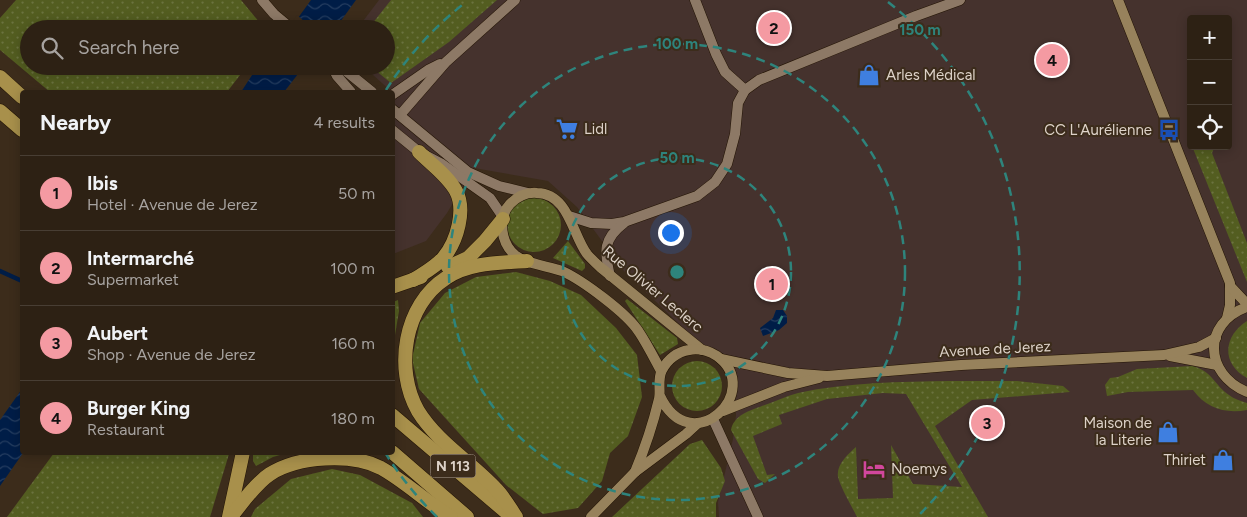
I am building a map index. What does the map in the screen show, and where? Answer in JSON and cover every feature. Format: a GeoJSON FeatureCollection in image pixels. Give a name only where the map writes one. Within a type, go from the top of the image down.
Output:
{"type":"FeatureCollection","features":[{"type":"Feature","properties":{"kind":"highway"},"geometry":{"type":"LineString","coordinates":[[0,77],[20,94]]}},
{"type":"Feature","properties":{"kind":"highway"},"geometry":{"type":"LineString","coordinates":[[0,111],[19,128]]}},
{"type":"Feature","properties":{"kind":"highway"},"geometry":{"type":"LineString","coordinates":[[413,280],[446,256],[454,240],[459,223],[460,199],[455,189],[419,152]]}},
{"type":"Feature","properties":{"kind":"highway"},"geometry":{"type":"LineString","coordinates":[[395,286],[468,258],[485,241],[503,218]]}},
{"type":"Feature","properties":{"kind":"highway"},"geometry":{"type":"LineString","coordinates":[[514,517],[498,490],[434,432],[419,411],[408,390],[406,358],[408,335],[414,315],[422,301],[446,278],[472,267],[528,261]]}},
{"type":"Feature","properties":{"kind":"highway","name":"N 113"},"geometry":{"type":"LineString","coordinates":[[395,417],[514,517]]}},
{"type":"Feature","properties":{"kind":"highway"},"geometry":{"type":"LineString","coordinates":[[230,517],[242,455]]}},
{"type":"Feature","properties":{"kind":"highway","name":"N 113"},"geometry":{"type":"LineString","coordinates":[[395,455],[467,517]]}},
{"type":"Feature","properties":{"kind":"highway"},"geometry":{"type":"LineString","coordinates":[[230,517],[246,497],[270,474],[315,458],[347,458],[380,467],[451,517]]}},
{"type":"Feature","properties":{"kind":"main road"},"geometry":{"type":"LineString","coordinates":[[1118,0],[1230,286],[1247,305],[1228,318],[1220,327],[1214,352],[1217,365],[1224,377],[1234,386],[1247,392]]}},
{"type":"Feature","properties":{"kind":"main road"},"geometry":{"type":"LineString","coordinates":[[528,192],[516,198],[507,208],[503,218],[502,233],[508,246],[516,256],[570,275],[602,297],[638,330],[661,371]]}},
{"type":"Feature","properties":{"kind":"main road","name":"Rue Olivier Leclerc"},"geometry":{"type":"LineString","coordinates":[[528,192],[540,192],[550,195],[557,200],[569,216],[587,253],[610,276],[702,350]]}},
{"type":"Feature","properties":{"kind":"main road"},"geometry":{"type":"LineString","coordinates":[[1228,318],[1230,286]]}},
{"type":"Feature","properties":{"kind":"main road","name":"Avenue de Jerez"},"geometry":{"type":"LineString","coordinates":[[1164,356],[1198,347],[1216,338]]}},
{"type":"Feature","properties":{"kind":"main road"},"geometry":{"type":"LineString","coordinates":[[690,349],[702,350],[712,353],[728,368],[732,379],[731,396],[723,411],[713,419],[698,423],[685,422],[674,416],[665,407],[660,396],[658,383],[661,371],[668,361],[678,353],[690,349]]}},
{"type":"Feature","properties":{"kind":"main road","name":"Avenue de Jerez"},"geometry":{"type":"LineString","coordinates":[[720,359],[788,373],[827,376],[961,365],[1164,356],[1217,365]]}},
{"type":"Feature","properties":{"kind":"main road","name":"Avenue de Jerez"},"geometry":{"type":"LineString","coordinates":[[723,411],[784,387],[827,376]]}},
{"type":"Feature","properties":{"kind":"main road"},"geometry":{"type":"LineString","coordinates":[[635,472],[654,422],[660,396]]}},
{"type":"Feature","properties":{"kind":"main road"},"geometry":{"type":"LineString","coordinates":[[591,517],[635,472],[698,423]]}},
{"type":"Feature","properties":{"kind":"street"},"geometry":{"type":"LineString","coordinates":[[262,0],[281,20]]}},
{"type":"Feature","properties":{"kind":"street"},"geometry":{"type":"LineString","coordinates":[[396,112],[446,62],[515,0]]}},
{"type":"Feature","properties":{"kind":"street"},"geometry":{"type":"LineString","coordinates":[[695,0],[725,72],[744,90]]}},
{"type":"Feature","properties":{"kind":"street"},"geometry":{"type":"LineString","coordinates":[[569,216],[591,224],[612,224],[624,222],[697,196],[715,182],[727,164],[735,134],[738,103],[744,90],[759,80],[960,0]]}},
{"type":"Feature","properties":{"kind":"street"},"geometry":{"type":"LineString","coordinates":[[395,93],[428,70],[446,62]]}},
{"type":"Feature","properties":{"kind":"street"},"geometry":{"type":"LineString","coordinates":[[336,75],[349,90]]}},
{"type":"Feature","properties":{"kind":"street"},"geometry":{"type":"LineString","coordinates":[[351,75],[370,90]]}},
{"type":"Feature","properties":{"kind":"street","name":"Rue Olivier Leclerc"},"geometry":{"type":"LineString","coordinates":[[396,112],[468,172],[498,186],[528,192]]}},
{"type":"Feature","properties":{"kind":"street"},"geometry":{"type":"LineString","coordinates":[[395,132],[419,152],[442,164],[490,198],[503,218]]}},
{"type":"Feature","properties":{"kind":"street"},"geometry":{"type":"LineString","coordinates":[[610,276],[606,245],[615,230],[624,222]]}},
{"type":"Feature","properties":{"kind":"street"},"geometry":{"type":"LineString","coordinates":[[713,419],[758,517]]}},
{"type":"Feature","properties":{"kind":"shaded area"},"geometry":{"type":"Polygon","coordinates":[[[379,0],[1247,0],[1247,517],[719,517],[718,502],[733,439],[736,415],[734,360],[703,347],[624,271],[577,207],[548,181],[474,168],[447,213],[426,241],[395,253],[395,90],[390,90],[373,75],[395,75],[395,20],[364,20],[379,0]]]}},
{"type":"Feature","properties":{"kind":"green space"},"geometry":{"type":"Polygon","coordinates":[[[16,0],[241,0],[258,20],[20,20],[20,67],[0,50],[0,18],[16,0]]]}},
{"type":"Feature","properties":{"kind":"green space"},"geometry":{"type":"Polygon","coordinates":[[[391,0],[497,0],[449,42],[391,83],[381,75],[395,75],[395,20],[375,20],[391,0]]]}},
{"type":"Feature","properties":{"kind":"green space"},"geometry":{"type":"Polygon","coordinates":[[[30,75],[240,75],[229,90],[48,90],[30,75]]]}},
{"type":"Feature","properties":{"kind":"green space"},"geometry":{"type":"Polygon","coordinates":[[[1194,150],[1213,150],[1212,153],[1247,243],[1247,282],[1194,150]]]}},
{"type":"Feature","properties":{"kind":"green space"},"geometry":{"type":"Polygon","coordinates":[[[529,198],[539,198],[549,202],[557,210],[561,225],[557,240],[549,248],[539,252],[529,252],[519,248],[511,240],[507,230],[507,220],[511,210],[519,202],[529,198]]]}},
{"type":"Feature","properties":{"kind":"green space"},"geometry":{"type":"Polygon","coordinates":[[[568,241],[585,264],[585,268],[582,271],[553,258],[568,241]]]}},
{"type":"Feature","properties":{"kind":"green space"},"geometry":{"type":"Polygon","coordinates":[[[516,272],[550,281],[581,295],[616,328],[637,355],[642,397],[628,436],[610,453],[602,481],[578,508],[543,514],[506,485],[419,389],[412,359],[420,323],[445,293],[476,277],[516,272]]]}},
{"type":"Feature","properties":{"kind":"green space"},"geometry":{"type":"Polygon","coordinates":[[[627,299],[677,338],[678,344],[660,355],[625,301],[627,299]]]}},
{"type":"Feature","properties":{"kind":"green space"},"geometry":{"type":"Polygon","coordinates":[[[398,300],[399,311],[395,335],[395,301],[398,300]]]}},
{"type":"Feature","properties":{"kind":"green space"},"geometry":{"type":"Polygon","coordinates":[[[1247,321],[1247,378],[1233,365],[1229,358],[1228,350],[1233,334],[1247,321]]]}},
{"type":"Feature","properties":{"kind":"green space"},"geometry":{"type":"Polygon","coordinates":[[[697,361],[707,363],[715,368],[720,376],[722,386],[720,396],[715,404],[707,409],[697,411],[687,409],[679,404],[674,396],[672,386],[674,376],[679,368],[687,363],[697,361]]]}},
{"type":"Feature","properties":{"kind":"green space"},"geometry":{"type":"Polygon","coordinates":[[[1192,366],[1205,371],[1231,396],[1247,403],[1247,410],[1231,411],[1217,408],[1204,401],[1193,390],[1128,392],[1107,396],[1105,385],[1110,378],[1118,377],[1137,369],[1192,366]]]}},
{"type":"Feature","properties":{"kind":"green space"},"geometry":{"type":"Polygon","coordinates":[[[1017,381],[1063,386],[1070,392],[972,400],[935,426],[988,517],[857,517],[838,477],[839,468],[843,460],[856,447],[858,499],[893,498],[891,445],[913,484],[962,487],[906,394],[883,393],[827,399],[779,415],[782,424],[753,436],[767,475],[775,474],[765,483],[758,479],[731,430],[735,421],[743,414],[798,393],[817,389],[893,382],[1017,381]]]}},
{"type":"Feature","properties":{"kind":"green space"},"geometry":{"type":"Polygon","coordinates":[[[702,440],[721,468],[725,481],[716,503],[716,517],[612,517],[690,444],[702,440]]]}},
{"type":"Feature","properties":{"kind":"green space"},"geometry":{"type":"Polygon","coordinates":[[[53,455],[229,455],[210,517],[7,517],[53,455]]]}},
{"type":"Feature","properties":{"kind":"green space"},"geometry":{"type":"Polygon","coordinates":[[[253,455],[280,455],[256,466],[253,461],[253,455]]]}},
{"type":"Feature","properties":{"kind":"green space"},"geometry":{"type":"Polygon","coordinates":[[[332,469],[360,475],[412,503],[423,517],[251,517],[255,509],[291,479],[332,469]]]}},
{"type":"Feature","properties":{"kind":"water"},"geometry":{"type":"Polygon","coordinates":[[[311,0],[356,0],[342,20],[297,20],[311,0]]]}},
{"type":"Feature","properties":{"kind":"water"},"geometry":{"type":"Polygon","coordinates":[[[252,75],[297,75],[286,90],[242,90],[252,75]]]}},
{"type":"Feature","properties":{"kind":"water"},"geometry":{"type":"Polygon","coordinates":[[[776,310],[783,310],[787,316],[787,323],[779,330],[763,336],[760,328],[773,318],[776,310]]]}},
{"type":"Feature","properties":{"kind":"water"},"geometry":{"type":"Polygon","coordinates":[[[20,392],[20,455],[22,455],[0,486],[0,420],[20,392]]]}},
{"type":"Feature","properties":{"kind":"pier"},"geometry":{"type":"Polygon","coordinates":[[[297,15],[303,20],[294,20],[297,15]]]}},
{"type":"Feature","properties":{"kind":"waterway"},"geometry":{"type":"LineString","coordinates":[[0,271],[20,280]]}},
{"type":"Feature","properties":{"kind":"place","name":"Intermarché"},"geometry":{"type":"Point","coordinates":[774,28]}},
{"type":"Feature","properties":{"kind":"place","name":"Burger King"},"geometry":{"type":"Point","coordinates":[1052,60]}},
{"type":"Feature","properties":{"kind":"place","name":"Arles Médical"},"geometry":{"type":"Point","coordinates":[869,75]}},
{"type":"Feature","properties":{"kind":"place","name":"Lidl"},"geometry":{"type":"Point","coordinates":[567,129]}},
{"type":"Feature","properties":{"kind":"place","name":"CC L'Aurélienne"},"geometry":{"type":"Point","coordinates":[1169,130]}},
{"type":"Feature","properties":{"kind":"place","name":"Ibis"},"geometry":{"type":"Point","coordinates":[772,284]}},
{"type":"Feature","properties":{"kind":"place","name":"Aubert"},"geometry":{"type":"Point","coordinates":[987,423]}},
{"type":"Feature","properties":{"kind":"place","name":"Maison de la Literie"},"geometry":{"type":"Point","coordinates":[1168,432]}},
{"type":"Feature","properties":{"kind":"place","name":"Thiriet"},"geometry":{"type":"Point","coordinates":[1223,460]}},
{"type":"Feature","properties":{"kind":"place","name":"Noemys"},"geometry":{"type":"Point","coordinates":[874,469]}}]}
